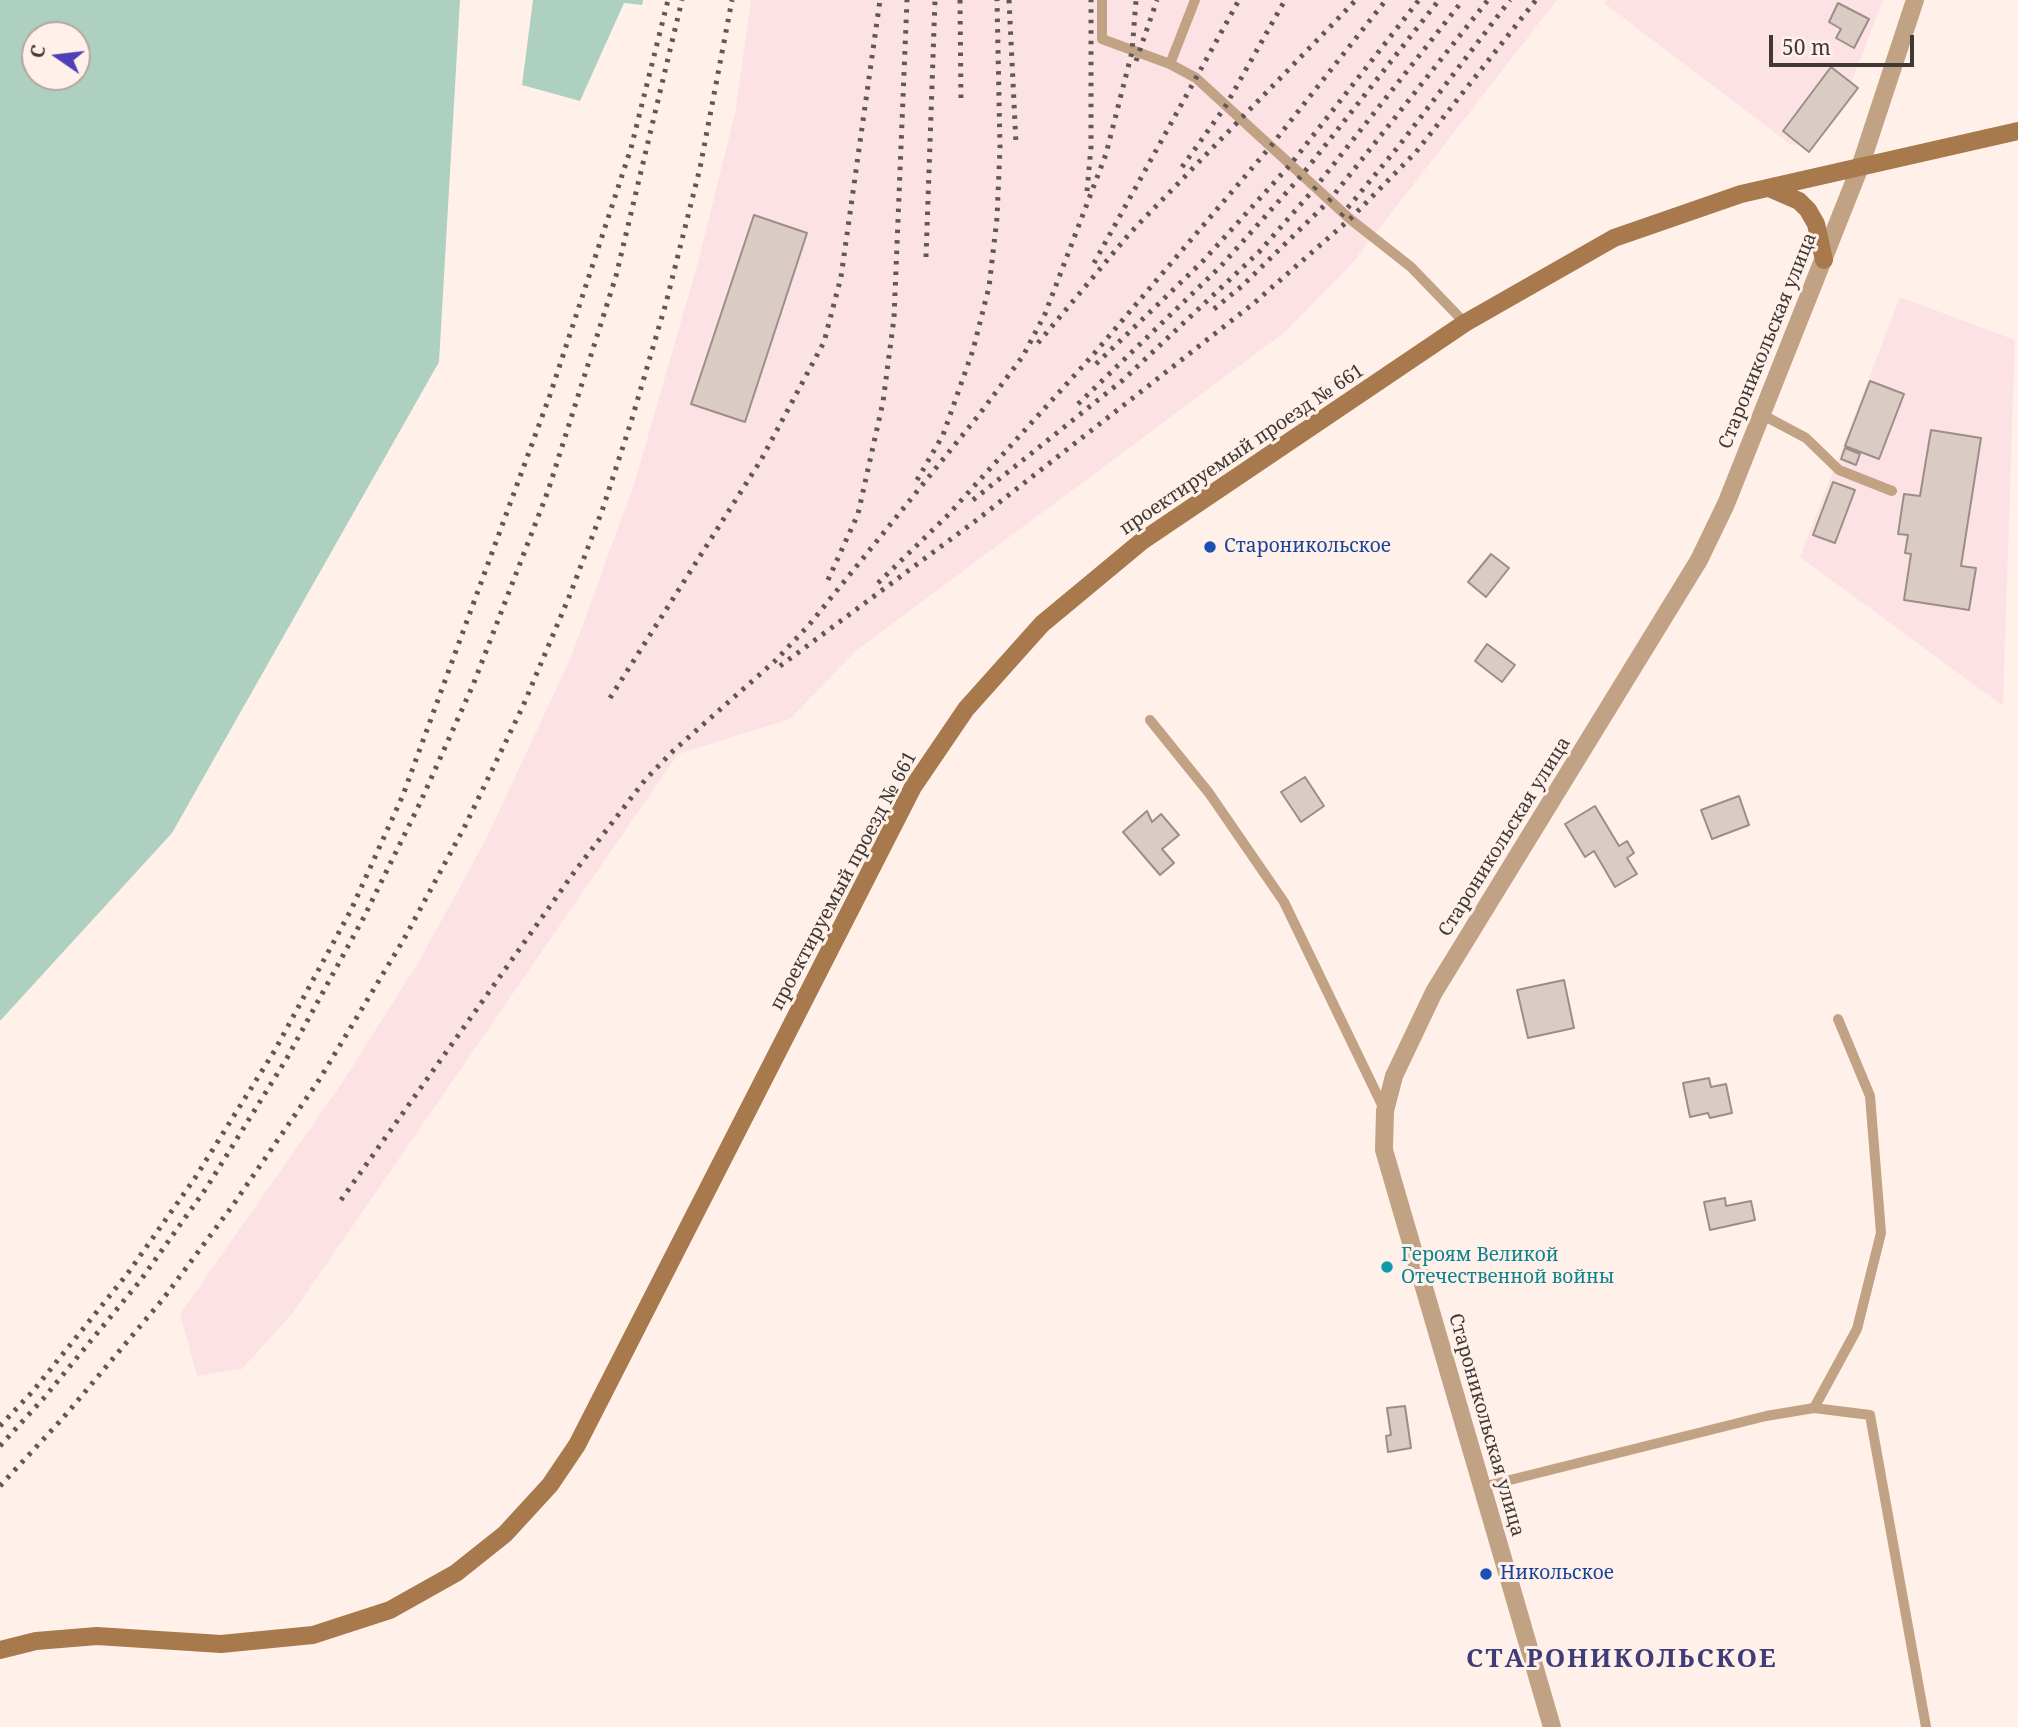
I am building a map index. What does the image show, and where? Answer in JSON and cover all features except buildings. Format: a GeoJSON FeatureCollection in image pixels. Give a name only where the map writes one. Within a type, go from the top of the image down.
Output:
{"type":"FeatureCollection","features":[{"type":"Feature","properties":{"kind":"main road","name":"проектируемый проезд № 661"},"geometry":{"type":"LineString","coordinates":[[0,1650],[36,1641],[97,1636],[221,1644],[313,1635],[390,1610],[456,1573],[505,1535],[550,1485],[577,1445],[864,880],[914,788],[966,709],[1042,624],[1142,541],[1465,323],[1614,238],[1741,194],[2018,131]]}},
{"type":"Feature","properties":{"kind":"main road"},"geometry":{"type":"LineString","coordinates":[[1769,188],[1799,201],[1808,210],[1816,224],[1824,260]]}},
{"type":"Feature","properties":{"kind":"street","name":"Староникольская улица"},"geometry":{"type":"LineString","coordinates":[[1552,1727],[1384,1150],[1385,1111],[1399,1064],[1434,992],[1699,561],[1726,504],[1860,167],[1915,0]]}},
{"type":"Feature","properties":{"kind":"lane"},"geometry":{"type":"LineString","coordinates":[[1102,0],[1102,39],[1170,64],[1196,78],[1350,219],[1411,267],[1465,323]]}},
{"type":"Feature","properties":{"kind":"lane"},"geometry":{"type":"LineString","coordinates":[[1170,64],[1195,0]]}},
{"type":"Feature","properties":{"kind":"lane"},"geometry":{"type":"LineString","coordinates":[[1761,414],[1806,438],[1839,470],[1892,491]]}},
{"type":"Feature","properties":{"kind":"lane"},"geometry":{"type":"LineString","coordinates":[[1150,720],[1209,793],[1284,902],[1385,1111]]}},
{"type":"Feature","properties":{"kind":"lane"},"geometry":{"type":"LineString","coordinates":[[1814,1408],[1857,1329],[1881,1233],[1870,1096],[1838,1019]]}},
{"type":"Feature","properties":{"kind":"lane"},"geometry":{"type":"LineString","coordinates":[[1482,1487],[1766,1416],[1814,1408],[1870,1415],[1926,1727]]}},
{"type":"Feature","properties":{"kind":"shaded area"},"geometry":{"type":"Polygon","coordinates":[[[751,0],[1557,0],[1350,266],[1284,333],[857,650],[790,719],[678,754],[292,1314],[242,1369],[197,1376],[180,1314],[344,1080],[422,956],[486,839],[571,657],[635,481],[700,255],[735,113],[751,0]]]}},
{"type":"Feature","properties":{"kind":"shaded area"},"geometry":{"type":"Polygon","coordinates":[[[1607,0],[1883,0],[1842,107],[1816,143],[1791,145],[1604,3],[1607,0]]]}},
{"type":"Feature","properties":{"kind":"shaded area"},"geometry":{"type":"Polygon","coordinates":[[[1900,297],[2015,340],[2003,706],[1800,557],[1900,297]]]}},
{"type":"Feature","properties":{"kind":"green space"},"geometry":{"type":"Polygon","coordinates":[[[0,0],[460,0],[439,362],[172,833],[0,1021],[0,0]]]}},
{"type":"Feature","properties":{"kind":"green space"},"geometry":{"type":"Polygon","coordinates":[[[533,0],[643,0],[642,5],[624,3],[580,101],[522,85],[533,0]]]}},
{"type":"Feature","properties":{"kind":"railway"},"geometry":{"type":"LineString","coordinates":[[0,1426],[33,1391],[128,1273],[195,1178],[275,1050],[351,910],[403,795],[550,395],[631,148],[668,0]]}},
{"type":"Feature","properties":{"kind":"railway"},"geometry":{"type":"LineString","coordinates":[[0,1446],[43,1399],[140,1281],[207,1187],[287,1058],[364,917],[420,803],[473,685],[548,491],[616,276],[682,0]]}},
{"type":"Feature","properties":{"kind":"railway"},"geometry":{"type":"LineString","coordinates":[[0,1486],[63,1418],[163,1299],[233,1205],[319,1080],[404,939],[465,826],[523,706],[569,597],[602,511],[631,422],[666,303],[700,168],[732,0]]}},
{"type":"Feature","properties":{"kind":"railway"},"geometry":{"type":"LineString","coordinates":[[610,698],[761,460],[824,342],[841,277],[880,0]]}},
{"type":"Feature","properties":{"kind":"railway"},"geometry":{"type":"LineString","coordinates":[[828,580],[858,514],[883,402],[894,318],[907,0]]}},
{"type":"Feature","properties":{"kind":"railway"},"geometry":{"type":"LineString","coordinates":[[926,257],[935,0]]}},
{"type":"Feature","properties":{"kind":"railway"},"geometry":{"type":"LineString","coordinates":[[960,0],[961,101]]}},
{"type":"Feature","properties":{"kind":"railway"},"geometry":{"type":"LineString","coordinates":[[917,480],[943,435],[973,350],[989,287],[997,218],[1000,148],[997,0]]}},
{"type":"Feature","properties":{"kind":"railway"},"geometry":{"type":"LineString","coordinates":[[1009,0],[1016,144]]}},
{"type":"Feature","properties":{"kind":"railway"},"geometry":{"type":"LineString","coordinates":[[1087,191],[1091,147],[1091,0]]}},
{"type":"Feature","properties":{"kind":"railway"},"geometry":{"type":"LineString","coordinates":[[341,1200],[575,871],[645,780],[673,751],[775,661],[809,625],[978,416],[1023,356],[1045,314],[1106,154],[1132,52],[1136,0]]}},
{"type":"Feature","properties":{"kind":"railway"},"geometry":{"type":"LineString","coordinates":[[1136,61],[1157,0]]}},
{"type":"Feature","properties":{"kind":"railway"},"geometry":{"type":"LineString","coordinates":[[1094,263],[1239,0]]}},
{"type":"Feature","properties":{"kind":"railway"},"geometry":{"type":"LineString","coordinates":[[1182,167],[1225,107],[1285,0]]}},
{"type":"Feature","properties":{"kind":"railway"},"geometry":{"type":"LineString","coordinates":[[1038,343],[1130,233],[1356,0]]}},
{"type":"Feature","properties":{"kind":"railway"},"geometry":{"type":"LineString","coordinates":[[878,583],[947,516],[1092,356],[1270,147],[1386,0]]}},
{"type":"Feature","properties":{"kind":"railway"},"geometry":{"type":"LineString","coordinates":[[1096,364],[1203,261],[1290,165],[1419,0]]}},
{"type":"Feature","properties":{"kind":"railway"},"geometry":{"type":"LineString","coordinates":[[1078,404],[1221,266],[1302,175],[1439,0]]}},
{"type":"Feature","properties":{"kind":"railway"},"geometry":{"type":"LineString","coordinates":[[973,500],[1123,380],[1259,252],[1315,188],[1463,0]]}},
{"type":"Feature","properties":{"kind":"railway"},"geometry":{"type":"LineString","coordinates":[[1214,309],[1242,286],[1329,201],[1488,0]]}},
{"type":"Feature","properties":{"kind":"railway"},"geometry":{"type":"LineString","coordinates":[[1341,216],[1398,147],[1510,0]]}},
{"type":"Feature","properties":{"kind":"railway"},"geometry":{"type":"LineString","coordinates":[[780,666],[978,519],[1152,383],[1254,303],[1350,219],[1416,152],[1536,0]]}},
{"type":"Feature","properties":{"kind":"place","name":"Староникольское"},"geometry":{"type":"Point","coordinates":[1210,547]}},
{"type":"Feature","properties":{"kind":"place","name":"Героям Великой Отечественной войны"},"geometry":{"type":"Point","coordinates":[1387,1267]}},
{"type":"Feature","properties":{"kind":"place","name":"Никольское"},"geometry":{"type":"Point","coordinates":[1486,1574]}},
{"type":"Feature","properties":{"kind":"district","name":"СТАРОНИКОЛЬСКОЕ"},"geometry":{"type":"Point","coordinates":[1622,1660]}}]}
